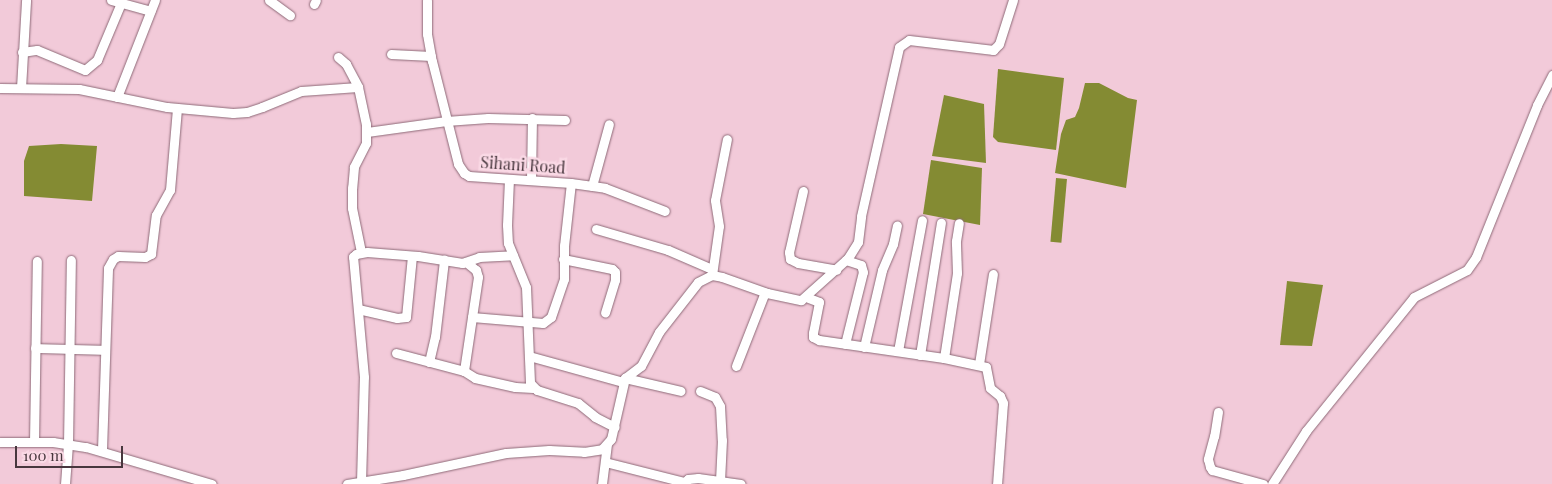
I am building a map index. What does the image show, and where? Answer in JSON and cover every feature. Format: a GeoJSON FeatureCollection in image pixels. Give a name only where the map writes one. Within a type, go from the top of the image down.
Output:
{"type":"FeatureCollection","features":[{"type":"Feature","properties":{"kind":"street"},"geometry":{"type":"LineString","coordinates":[[21,88],[26,0]]}},
{"type":"Feature","properties":{"kind":"street"},"geometry":{"type":"LineString","coordinates":[[111,0],[151,11]]}},
{"type":"Feature","properties":{"kind":"street"},"geometry":{"type":"LineString","coordinates":[[117,97],[155,0]]}},
{"type":"Feature","properties":{"kind":"street"},"geometry":{"type":"LineString","coordinates":[[269,0],[290,15]]}},
{"type":"Feature","properties":{"kind":"street","name":"Sihani Road"},"geometry":{"type":"LineString","coordinates":[[427,0],[427,34],[431,56],[458,164],[464,173],[592,186],[620,193],[665,211]]}},
{"type":"Feature","properties":{"kind":"street"},"geometry":{"type":"LineString","coordinates":[[596,229],[668,250],[712,272],[765,292],[796,301],[806,297],[846,260],[858,242],[861,216],[899,47],[904,42],[915,41],[993,50],[999,44],[1013,0]]}},
{"type":"Feature","properties":{"kind":"street"},"geometry":{"type":"LineString","coordinates":[[22,52],[37,50],[85,70],[97,60],[121,3]]}},
{"type":"Feature","properties":{"kind":"street"},"geometry":{"type":"LineString","coordinates":[[391,54],[431,56]]}},
{"type":"Feature","properties":{"kind":"street"},"geometry":{"type":"LineString","coordinates":[[338,56],[346,64],[358,87],[367,132],[366,143],[354,167],[352,188],[352,208],[361,252]]}},
{"type":"Feature","properties":{"kind":"street"},"geometry":{"type":"LineString","coordinates":[[1272,484],[1306,431],[1414,297],[1467,270],[1476,257],[1537,106],[1552,75]]}},
{"type":"Feature","properties":{"kind":"street"},"geometry":{"type":"LineString","coordinates":[[0,88],[79,89],[177,108],[233,113],[248,112],[301,90],[358,87]]}},
{"type":"Feature","properties":{"kind":"street"},"geometry":{"type":"LineString","coordinates":[[102,450],[108,268],[113,259],[118,256],[145,257],[151,254],[156,215],[158,209],[169,196],[177,108]]}},
{"type":"Feature","properties":{"kind":"street"},"geometry":{"type":"LineString","coordinates":[[530,180],[532,118]]}},
{"type":"Feature","properties":{"kind":"street"},"geometry":{"type":"LineString","coordinates":[[367,132],[446,121],[532,118],[565,120]]}},
{"type":"Feature","properties":{"kind":"street"},"geometry":{"type":"LineString","coordinates":[[592,186],[609,124]]}},
{"type":"Feature","properties":{"kind":"street"},"geometry":{"type":"LineString","coordinates":[[602,484],[607,444],[615,426],[624,380],[642,366],[659,332],[689,290],[712,272],[719,226],[715,200],[727,139]]}},
{"type":"Feature","properties":{"kind":"street"},"geometry":{"type":"LineString","coordinates":[[509,179],[508,243],[526,287],[529,322],[529,379],[533,388]]}},
{"type":"Feature","properties":{"kind":"street"},"geometry":{"type":"LineString","coordinates":[[472,317],[543,323],[551,317],[562,291],[564,279],[563,259],[571,183]]}},
{"type":"Feature","properties":{"kind":"street"},"geometry":{"type":"LineString","coordinates":[[804,191],[789,252],[790,259],[798,263],[836,270]]}},
{"type":"Feature","properties":{"kind":"street"},"geometry":{"type":"LineString","coordinates":[[898,351],[922,220]]}},
{"type":"Feature","properties":{"kind":"street"},"geometry":{"type":"LineString","coordinates":[[920,355],[942,223]]}},
{"type":"Feature","properties":{"kind":"street"},"geometry":{"type":"LineString","coordinates":[[944,358],[957,273],[956,242],[959,223]]}},
{"type":"Feature","properties":{"kind":"street"},"geometry":{"type":"LineString","coordinates":[[864,347],[882,270],[893,244],[897,225]]}},
{"type":"Feature","properties":{"kind":"street"},"geometry":{"type":"LineString","coordinates":[[362,482],[364,377],[353,257],[361,252],[466,262],[479,258],[513,255]]}},
{"type":"Feature","properties":{"kind":"street"},"geometry":{"type":"LineString","coordinates":[[358,309],[397,318],[406,317],[412,256]]}},
{"type":"Feature","properties":{"kind":"street"},"geometry":{"type":"LineString","coordinates":[[563,259],[612,269],[615,272],[615,280],[605,312]]}},
{"type":"Feature","properties":{"kind":"street"},"geometry":{"type":"LineString","coordinates":[[65,484],[68,444],[71,260]]}},
{"type":"Feature","properties":{"kind":"street"},"geometry":{"type":"LineString","coordinates":[[429,362],[435,337],[444,260]]}},
{"type":"Feature","properties":{"kind":"street"},"geometry":{"type":"LineString","coordinates":[[845,344],[863,272],[861,265],[846,260]]}},
{"type":"Feature","properties":{"kind":"street"},"geometry":{"type":"LineString","coordinates":[[34,442],[37,261]]}},
{"type":"Feature","properties":{"kind":"street"},"geometry":{"type":"LineString","coordinates":[[464,371],[478,277],[476,270],[466,262]]}},
{"type":"Feature","properties":{"kind":"street"},"geometry":{"type":"LineString","coordinates":[[979,364],[993,274]]}},
{"type":"Feature","properties":{"kind":"street"},"geometry":{"type":"LineString","coordinates":[[736,366],[765,292]]}},
{"type":"Feature","properties":{"kind":"street"},"geometry":{"type":"LineString","coordinates":[[806,297],[816,300],[820,304],[813,337],[819,340],[944,358],[986,367],[990,388],[1000,396],[1003,403],[997,484]]}},
{"type":"Feature","properties":{"kind":"street"},"geometry":{"type":"LineString","coordinates":[[35,348],[105,350]]}},
{"type":"Feature","properties":{"kind":"street"},"geometry":{"type":"LineString","coordinates":[[396,353],[464,371],[475,378],[516,388],[533,388],[569,399],[595,417],[615,426]]}},
{"type":"Feature","properties":{"kind":"street"},"geometry":{"type":"LineString","coordinates":[[529,356],[624,380],[681,391]]}},
{"type":"Feature","properties":{"kind":"street"},"geometry":{"type":"LineString","coordinates":[[700,391],[716,397],[720,406],[722,440],[720,481]]}},
{"type":"Feature","properties":{"kind":"street"},"geometry":{"type":"LineString","coordinates":[[1218,412],[1208,460],[1210,467],[1212,470],[1263,484]]}},
{"type":"Feature","properties":{"kind":"street"},"geometry":{"type":"LineString","coordinates":[[0,442],[68,444],[102,450],[212,484]]}},
{"type":"Feature","properties":{"kind":"street"},"geometry":{"type":"LineString","coordinates":[[347,484],[506,452],[549,450],[596,452],[607,444]]}},
{"type":"Feature","properties":{"kind":"street"},"geometry":{"type":"LineString","coordinates":[[605,462],[684,483],[692,478],[741,484]]}},
{"type":"Feature","properties":{"kind":"shaded area"},"geometry":{"type":"Polygon","coordinates":[[[998,69],[1064,78],[1056,150],[998,142],[993,137],[998,69]]]}},
{"type":"Feature","properties":{"kind":"shaded area"},"geometry":{"type":"Polygon","coordinates":[[[1085,83],[1099,83],[1128,98],[1137,100],[1126,188],[1055,173],[1061,134],[1066,120],[1075,117],[1085,83]]]}},
{"type":"Feature","properties":{"kind":"shaded area"},"geometry":{"type":"Polygon","coordinates":[[[944,95],[984,104],[986,163],[932,156],[944,95]]]}},
{"type":"Feature","properties":{"kind":"shaded area"},"geometry":{"type":"Polygon","coordinates":[[[61,144],[97,146],[92,201],[24,196],[24,161],[29,146],[61,144]]]}},
{"type":"Feature","properties":{"kind":"shaded area"},"geometry":{"type":"Polygon","coordinates":[[[931,160],[982,168],[980,225],[923,214],[931,160]]]}},
{"type":"Feature","properties":{"kind":"shaded area"},"geometry":{"type":"Polygon","coordinates":[[[1056,178],[1067,179],[1061,243],[1050,242],[1056,178]]]}},
{"type":"Feature","properties":{"kind":"shaded area"},"geometry":{"type":"Polygon","coordinates":[[[1287,281],[1323,285],[1312,346],[1280,345],[1287,281]]]}}]}
